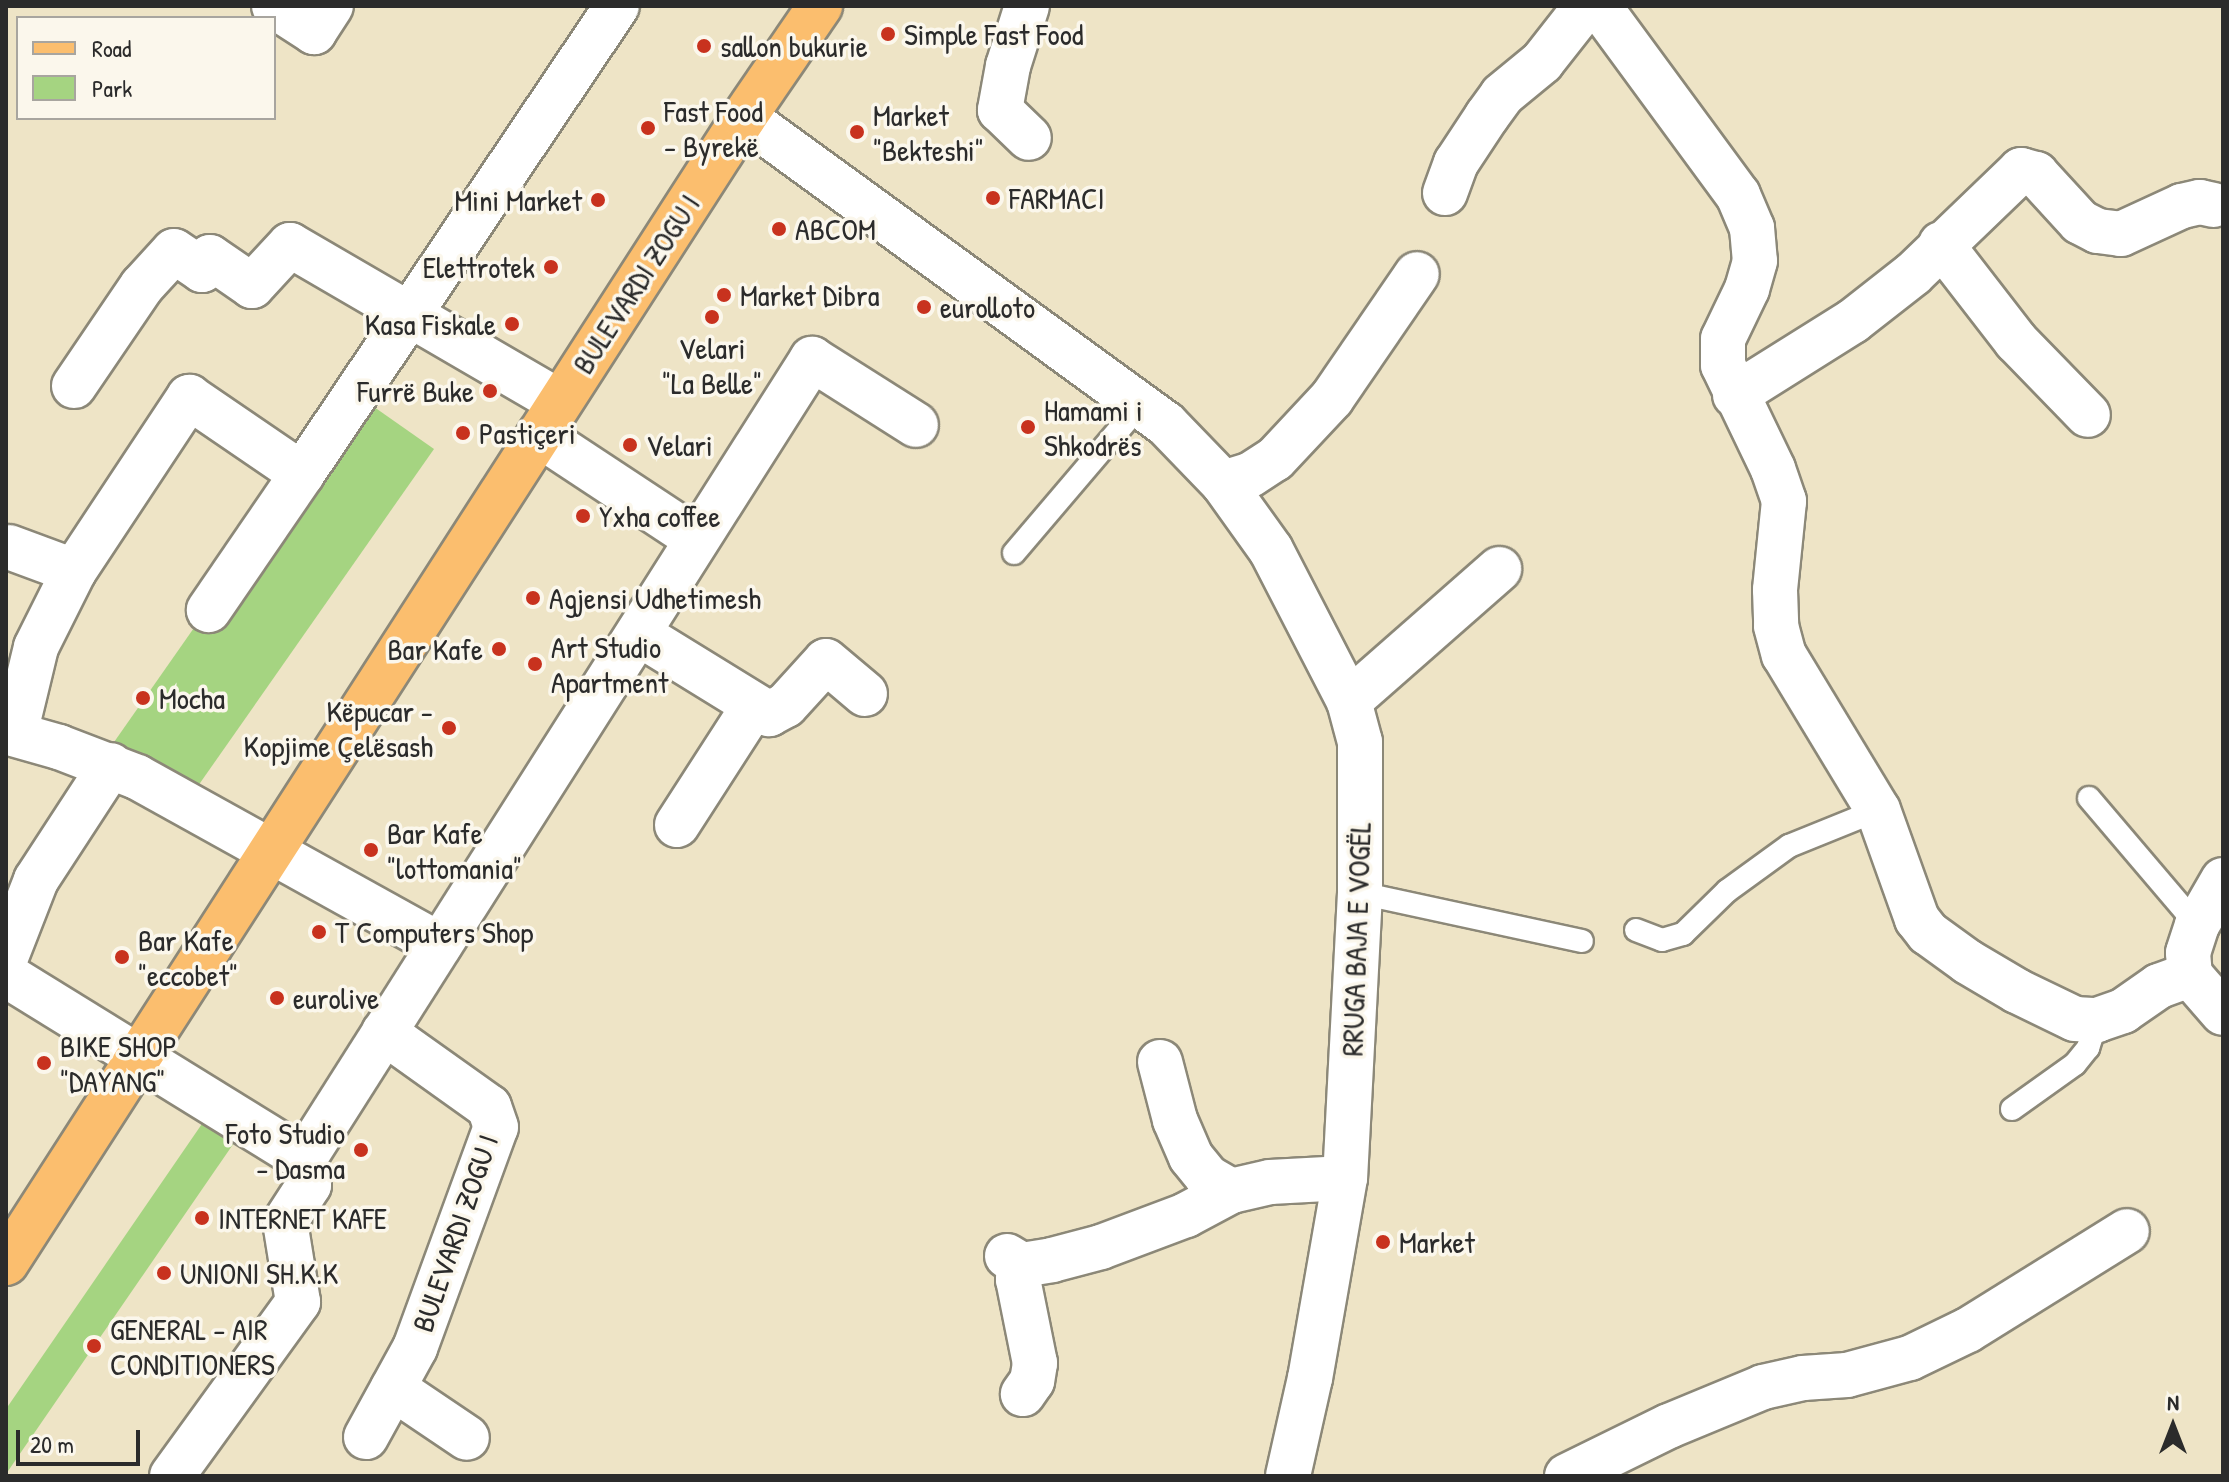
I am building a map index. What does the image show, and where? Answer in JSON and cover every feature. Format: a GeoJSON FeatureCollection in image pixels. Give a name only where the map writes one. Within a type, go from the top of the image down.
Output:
{"type":"FeatureCollection","features":[{"type":"Feature","properties":{"kind":"main road","name":"BULEVARDI ZOGU I"},"geometry":{"type":"LineString","coordinates":[[9,1253],[139,1057],[744,117],[820,6]]}},
{"type":"Feature","properties":{"kind":"street"},"geometry":{"type":"LineString","coordinates":[[274,6],[314,32],[331,6]]}},
{"type":"Feature","properties":{"kind":"street"},"geometry":{"type":"LineString","coordinates":[[1027,6],[1008,66],[1000,110],[1029,138]]}},
{"type":"Feature","properties":{"kind":"street"},"geometry":{"type":"LineString","coordinates":[[1445,193],[1456,163],[1494,105],[1542,62],[1586,6]]}},
{"type":"Feature","properties":{"kind":"street"},"geometry":{"type":"LineString","coordinates":[[1599,6],[1738,195],[1752,228],[1755,261],[1747,289],[1723,339],[1723,365],[1767,456],[1784,501],[1775,590],[1776,626],[1784,655],[1878,810],[1917,919],[1928,933],[2017,991],[2075,1019],[2097,1020],[2123,1011],[2159,986],[2190,975]]}},
{"type":"Feature","properties":{"kind":"street"},"geometry":{"type":"LineString","coordinates":[[209,610],[612,8]]}},
{"type":"Feature","properties":{"kind":"street","name":"RRUGA BAJA E VOGËL"},"geometry":{"type":"LineString","coordinates":[[744,117],[1141,404],[1223,483],[1271,550],[1349,701],[1360,742],[1360,893],[1345,1178],[1310,1378],[1288,1476]]}},
{"type":"Feature","properties":{"kind":"street"},"geometry":{"type":"LineString","coordinates":[[1735,395],[1853,321],[1913,274],[2021,170],[2036,174],[2080,222],[2098,231],[2121,234],[2182,206],[2200,202],[2214,205]]}},
{"type":"Feature","properties":{"kind":"street"},"geometry":{"type":"LineString","coordinates":[[1941,244],[2016,341],[2088,415]]}},
{"type":"Feature","properties":{"kind":"street","name":"BULEVARDI ZOGU I"},"geometry":{"type":"LineString","coordinates":[[74,386],[142,286],[174,251],[202,270],[210,257],[252,286],[290,245],[408,314],[550,418],[695,538]]}},
{"type":"Feature","properties":{"kind":"street"},"geometry":{"type":"LineString","coordinates":[[1223,483],[1250,475],[1275,459],[1332,398],[1417,274]]}},
{"type":"Feature","properties":{"kind":"street"},"geometry":{"type":"LineString","coordinates":[[172,1476],[298,1302],[285,1222],[309,1185],[304,1159],[639,634],[695,538],[812,359],[916,425]]}},
{"type":"Feature","properties":{"kind":"street"},"geometry":{"type":"LineString","coordinates":[[302,474],[189,397],[74,571],[36,647],[11,733],[111,765],[194,805],[270,853],[440,945]]}},
{"type":"Feature","properties":{"kind":"street"},"geometry":{"type":"LineString","coordinates":[[9,547],[74,571]]}},
{"type":"Feature","properties":{"kind":"street"},"geometry":{"type":"LineString","coordinates":[[1349,701],[1499,569]]}},
{"type":"Feature","properties":{"kind":"street"},"geometry":{"type":"LineString","coordinates":[[639,634],[753,707],[769,714],[786,705],[826,661],[865,694]]}},
{"type":"Feature","properties":{"kind":"street"},"geometry":{"type":"LineString","coordinates":[[677,825],[753,707]]}},
{"type":"Feature","properties":{"kind":"street"},"geometry":{"type":"LineString","coordinates":[[6,957],[36,880],[111,765]]}},
{"type":"Feature","properties":{"kind":"street"},"geometry":{"type":"LineString","coordinates":[[2223,880],[2197,925],[2188,953],[2190,975],[2223,1013]]}},
{"type":"Feature","properties":{"kind":"street"},"geometry":{"type":"LineString","coordinates":[[6,975],[304,1159]]}},
{"type":"Feature","properties":{"kind":"street","name":"BULEVARDI ZOGU I"},"geometry":{"type":"LineString","coordinates":[[366,1437],[431,1310],[441,1272],[496,1127],[489,1107],[384,1032]]}},
{"type":"Feature","properties":{"kind":"street"},"geometry":{"type":"LineString","coordinates":[[1160,1062],[1175,1120],[1191,1157],[1207,1177],[1231,1191]]}},
{"type":"Feature","properties":{"kind":"street"},"geometry":{"type":"LineString","coordinates":[[1023,1394],[1032,1381],[1035,1363],[1015,1260],[1101,1247],[1186,1215],[1231,1191],[1270,1182],[1345,1178]]}},
{"type":"Feature","properties":{"kind":"street"},"geometry":{"type":"LineString","coordinates":[[1567,1476],[1669,1426],[1763,1387],[1803,1378],[1847,1375],[1910,1358],[1968,1330],[2127,1231]]}},
{"type":"Feature","properties":{"kind":"street"},"geometry":{"type":"LineString","coordinates":[[393,1388],[467,1438]]}},
{"type":"Feature","properties":{"kind":"lane"},"geometry":{"type":"LineString","coordinates":[[1014,553],[1141,404]]}},
{"type":"Feature","properties":{"kind":"lane"},"geometry":{"type":"LineString","coordinates":[[2089,798],[2197,925]]}},
{"type":"Feature","properties":{"kind":"lane"},"geometry":{"type":"LineString","coordinates":[[1636,930],[1662,940],[1683,934],[1727,891],[1789,846],[1878,810]]}},
{"type":"Feature","properties":{"kind":"lane"},"geometry":{"type":"LineString","coordinates":[[1360,893],[1582,941]]}},
{"type":"Feature","properties":{"kind":"lane"},"geometry":{"type":"LineString","coordinates":[[2012,1109],[2075,1064],[2088,1048],[2097,1020]]}},
{"type":"Feature","properties":{"kind":"green space"},"geometry":{"type":"Polygon","coordinates":[[[357,395],[434,449],[190,797],[113,743],[357,395]]]}},
{"type":"Feature","properties":{"kind":"green space"},"geometry":{"type":"Polygon","coordinates":[[[206,1118],[236,1140],[6,1474],[6,1409],[206,1118]]]}},
{"type":"Feature","properties":{"kind":"place","name":"Simple Fast Food"},"geometry":{"type":"Point","coordinates":[888,34]}},
{"type":"Feature","properties":{"kind":"place","name":"sallon bukurie"},"geometry":{"type":"Point","coordinates":[704,46]}},
{"type":"Feature","properties":{"kind":"place","name":"Fast Food - Byrekë"},"geometry":{"type":"Point","coordinates":[648,128]}},
{"type":"Feature","properties":{"kind":"place","name":"Market \"Bekteshi\""},"geometry":{"type":"Point","coordinates":[857,132]}},
{"type":"Feature","properties":{"kind":"place","name":"FARMACI"},"geometry":{"type":"Point","coordinates":[993,198]}},
{"type":"Feature","properties":{"kind":"place","name":"Mini Market"},"geometry":{"type":"Point","coordinates":[598,200]}},
{"type":"Feature","properties":{"kind":"place","name":"ABCOM"},"geometry":{"type":"Point","coordinates":[779,229]}},
{"type":"Feature","properties":{"kind":"place","name":"Elettrotek"},"geometry":{"type":"Point","coordinates":[551,267]}},
{"type":"Feature","properties":{"kind":"place","name":"Market Dibra"},"geometry":{"type":"Point","coordinates":[724,295]}},
{"type":"Feature","properties":{"kind":"place","name":"eurolloto"},"geometry":{"type":"Point","coordinates":[924,307]}},
{"type":"Feature","properties":{"kind":"place","name":"Velari \"La Belle\""},"geometry":{"type":"Point","coordinates":[712,317]}},
{"type":"Feature","properties":{"kind":"place","name":"Kasa Fiskale"},"geometry":{"type":"Point","coordinates":[512,324]}},
{"type":"Feature","properties":{"kind":"place","name":"Furrë Buke"},"geometry":{"type":"Point","coordinates":[490,391]}},
{"type":"Feature","properties":{"kind":"place","name":"Hamami i Shkodrës"},"geometry":{"type":"Point","coordinates":[1028,427]}},
{"type":"Feature","properties":{"kind":"place","name":"Pastiçeri"},"geometry":{"type":"Point","coordinates":[463,433]}},
{"type":"Feature","properties":{"kind":"place","name":"Velari"},"geometry":{"type":"Point","coordinates":[630,445]}},
{"type":"Feature","properties":{"kind":"place","name":"Yxha coffee"},"geometry":{"type":"Point","coordinates":[583,516]}},
{"type":"Feature","properties":{"kind":"place","name":"Agjensi Udhetimesh"},"geometry":{"type":"Point","coordinates":[533,598]}},
{"type":"Feature","properties":{"kind":"place","name":"Bar Kafe"},"geometry":{"type":"Point","coordinates":[499,649]}},
{"type":"Feature","properties":{"kind":"place","name":"Art Studio Apartment"},"geometry":{"type":"Point","coordinates":[535,664]}},
{"type":"Feature","properties":{"kind":"place","name":"Mocha"},"geometry":{"type":"Point","coordinates":[143,698]}},
{"type":"Feature","properties":{"kind":"place","name":"Këpucar - Kopjime Çelësash"},"geometry":{"type":"Point","coordinates":[449,728]}},
{"type":"Feature","properties":{"kind":"place","name":"Bar Kafe \"lottomania\""},"geometry":{"type":"Point","coordinates":[371,850]}},
{"type":"Feature","properties":{"kind":"place","name":"T Computers Shop"},"geometry":{"type":"Point","coordinates":[319,932]}},
{"type":"Feature","properties":{"kind":"place","name":"Bar Kafe \"eccobet\""},"geometry":{"type":"Point","coordinates":[122,957]}},
{"type":"Feature","properties":{"kind":"place","name":"eurolive"},"geometry":{"type":"Point","coordinates":[277,998]}},
{"type":"Feature","properties":{"kind":"place","name":"BIKE SHOP \"DAYANG\""},"geometry":{"type":"Point","coordinates":[44,1063]}},
{"type":"Feature","properties":{"kind":"place","name":"Foto Studio - Dasma"},"geometry":{"type":"Point","coordinates":[361,1150]}},
{"type":"Feature","properties":{"kind":"place","name":"INTERNET KAFE"},"geometry":{"type":"Point","coordinates":[202,1218]}},
{"type":"Feature","properties":{"kind":"place","name":"Market"},"geometry":{"type":"Point","coordinates":[1383,1242]}},
{"type":"Feature","properties":{"kind":"place","name":"UNIONI SH.K.K"},"geometry":{"type":"Point","coordinates":[164,1273]}},
{"type":"Feature","properties":{"kind":"place","name":"GENERAL - AIR CONDITIONERS"},"geometry":{"type":"Point","coordinates":[94,1346]}}]}
